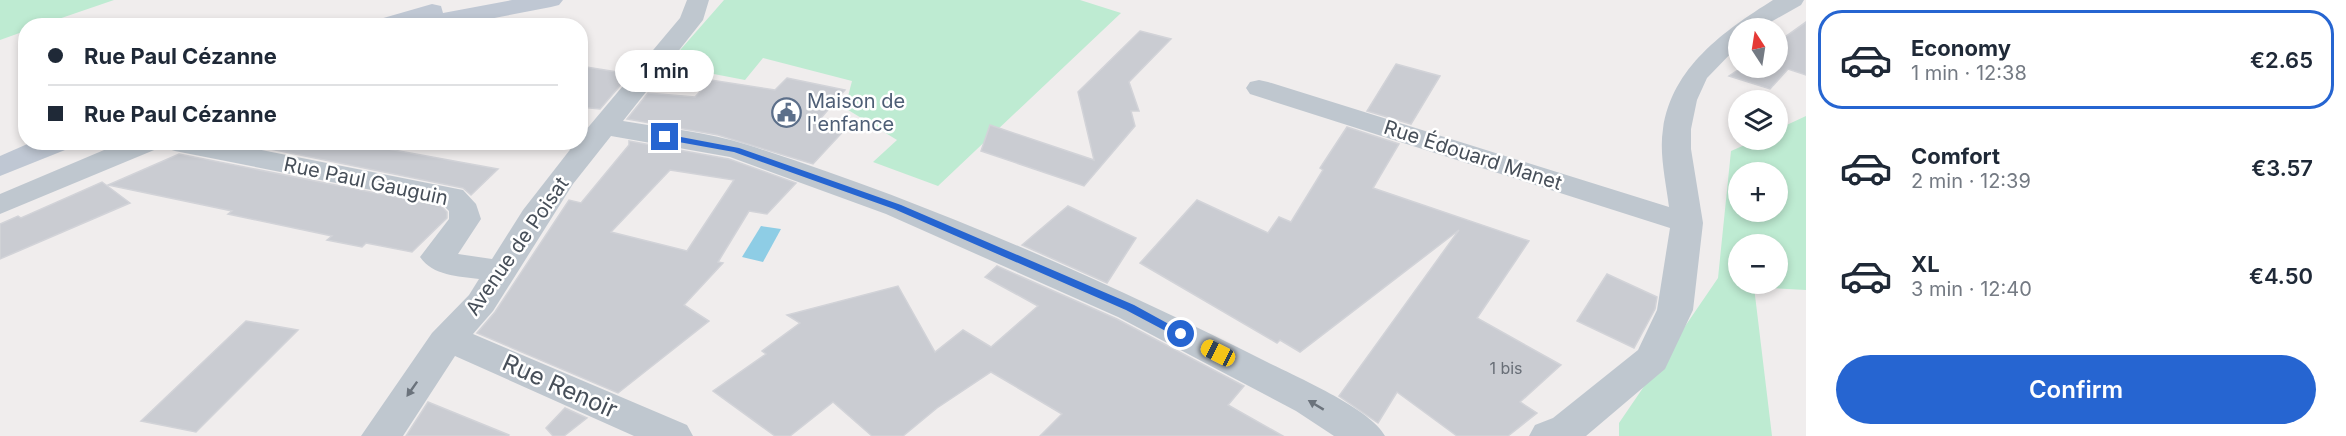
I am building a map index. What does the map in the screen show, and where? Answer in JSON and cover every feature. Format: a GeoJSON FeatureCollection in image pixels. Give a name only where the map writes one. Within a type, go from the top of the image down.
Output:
{"type":"FeatureCollection","features":[{"type":"Feature","properties":{"kind":"main road"},"geometry":{"type":"LineString","coordinates":[[413,18],[484,0]]}},
{"type":"Feature","properties":{"kind":"main road"},"geometry":{"type":"LineString","coordinates":[[454,18],[552,0]]}},
{"type":"Feature","properties":{"kind":"main road"},"geometry":{"type":"LineString","coordinates":[[0,166],[39,150]]}},
{"type":"Feature","properties":{"kind":"street","name":"Avenue de Poisat"},"geometry":{"type":"LineString","coordinates":[[588,147],[691,20],[698,0]]}},
{"type":"Feature","properties":{"kind":"street"},"geometry":{"type":"LineString","coordinates":[[1760,18],[1782,4],[1793,0]]}},
{"type":"Feature","properties":{"kind":"street"},"geometry":{"type":"LineString","coordinates":[[1549,436],[1568,429],[1652,359],[1675,310],[1687,223],[1677,149],[1677,129],[1684,99],[1695,75],[1728,43]]}},
{"type":"Feature","properties":{"kind":"street","name":"Rue Édouard Manet"},"geometry":{"type":"LineString","coordinates":[[1259,87],[1687,223]]}},
{"type":"Feature","properties":{"kind":"street"},"geometry":{"type":"LineString","coordinates":[[604,126],[736,150],[897,207],[1130,308],[1310,401],[1365,436]]}},
{"type":"Feature","properties":{"kind":"street"},"geometry":{"type":"LineString","coordinates":[[0,205],[130,150]]}},
{"type":"Feature","properties":{"kind":"street","name":"Rue Paul Gauguin"},"geometry":{"type":"LineString","coordinates":[[215,150],[452,197],[461,202],[465,212],[465,223],[437,257],[447,263],[502,271]]}},
{"type":"Feature","properties":{"kind":"street","name":"Avenue de Poisat"},"geometry":{"type":"LineString","coordinates":[[381,436],[445,342],[481,303],[534,217],[586,150]]}},
{"type":"Feature","properties":{"kind":"street","name":"Rue Renoir"},"geometry":{"type":"LineString","coordinates":[[445,342],[467,345],[673,436]]}},
{"type":"Feature","properties":{"kind":"green space"},"geometry":{"type":"Polygon","coordinates":[[[0,0],[114,0],[61,18],[18,18],[18,34],[0,40],[0,0]]]}},
{"type":"Feature","properties":{"kind":"green space"},"geometry":{"type":"Polygon","coordinates":[[[724,0],[1080,0],[1121,13],[938,186],[873,162],[897,140],[845,108],[852,81],[763,58],[745,80],[667,65],[724,0]]]}},
{"type":"Feature","properties":{"kind":"green space"},"geometry":{"type":"Polygon","coordinates":[[[1806,116],[1806,290],[1788,289],[1788,234],[1728,234],[1728,294],[1755,294],[1772,436],[1619,436],[1619,423],[1718,278],[1728,180],[1728,222],[1788,222],[1788,162],[1730,162],[1731,151],[1788,150],[1788,124],[1806,116]]]}},
{"type":"Feature","properties":{"kind":"water"},"geometry":{"type":"Polygon","coordinates":[[[761,226],[781,229],[763,262],[742,257],[761,226]]]}},
{"type":"Feature","properties":{"kind":"building"},"geometry":{"type":"Polygon","coordinates":[[[1806,22],[1806,75],[1788,69],[1788,35],[1806,22]]]}},
{"type":"Feature","properties":{"kind":"building"},"geometry":{"type":"Polygon","coordinates":[[[1140,31],[1171,39],[1129,82],[1139,111],[1131,111],[1135,126],[1084,186],[981,151],[990,125],[1094,160],[1078,92],[1140,31]]]}},
{"type":"Feature","properties":{"kind":"building"},"geometry":{"type":"Polygon","coordinates":[[[1396,64],[1440,76],[1411,124],[1367,111],[1396,64]]]}},
{"type":"Feature","properties":{"kind":"building"},"geometry":{"type":"Polygon","coordinates":[[[588,67],[630,74],[600,109],[588,108],[588,67]]]}},
{"type":"Feature","properties":{"kind":"building"},"geometry":{"type":"Polygon","coordinates":[[[787,78],[845,90],[821,118],[850,124],[813,164],[718,135],[627,119],[648,93],[695,97],[711,80],[775,90],[787,78]]]}},
{"type":"Feature","properties":{"kind":"building"},"geometry":{"type":"Polygon","coordinates":[[[1735,78],[1780,78],[1770,89],[1735,78]]]}},
{"type":"Feature","properties":{"kind":"building"},"geometry":{"type":"Polygon","coordinates":[[[1347,127],[1399,144],[1373,188],[1529,241],[1477,318],[1561,365],[1520,402],[1537,413],[1508,436],[1457,436],[1397,392],[1378,423],[1339,396],[1459,230],[1300,352],[1280,340],[1277,343],[1140,263],[1197,200],[1268,233],[1279,217],[1291,222],[1323,170],[1320,168],[1347,127]]]}},
{"type":"Feature","properties":{"kind":"building"},"geometry":{"type":"Polygon","coordinates":[[[629,141],[729,159],[796,183],[767,214],[749,211],[718,262],[723,263],[684,305],[709,321],[618,393],[477,333],[495,312],[569,200],[581,203],[629,145],[629,141]],[[670,170],[611,232],[687,251],[734,180],[670,170]]]}},
{"type":"Feature","properties":{"kind":"building"},"geometry":{"type":"Polygon","coordinates":[[[275,150],[394,150],[498,169],[471,195],[463,188],[275,150]]]}},
{"type":"Feature","properties":{"kind":"building"},"geometry":{"type":"Polygon","coordinates":[[[179,154],[441,206],[447,212],[447,218],[412,252],[366,243],[362,247],[327,240],[332,236],[228,214],[232,211],[108,185],[179,154]]]}},
{"type":"Feature","properties":{"kind":"building"},"geometry":{"type":"Polygon","coordinates":[[[102,182],[130,203],[0,259],[0,224],[18,216],[21,218],[102,182]]]}},
{"type":"Feature","properties":{"kind":"building"},"geometry":{"type":"Polygon","coordinates":[[[1068,206],[1136,238],[1107,283],[1022,245],[1068,206]]]}},
{"type":"Feature","properties":{"kind":"building"},"geometry":{"type":"Polygon","coordinates":[[[997,266],[1117,319],[1244,386],[1228,405],[1283,436],[1040,436],[1062,414],[991,372],[937,408],[903,436],[872,436],[833,402],[790,436],[775,436],[713,391],[766,354],[762,351],[800,323],[787,315],[898,286],[935,352],[963,330],[991,347],[1038,306],[985,277],[997,266]]]}},
{"type":"Feature","properties":{"kind":"building"},"geometry":{"type":"Polygon","coordinates":[[[1607,274],[1657,297],[1655,309],[1634,348],[1577,321],[1607,274]]]}},
{"type":"Feature","properties":{"kind":"building"},"geometry":{"type":"Polygon","coordinates":[[[246,321],[298,330],[196,432],[141,421],[246,321]]]}},
{"type":"Feature","properties":{"kind":"building"},"geometry":{"type":"Polygon","coordinates":[[[428,402],[509,435],[406,436],[428,402]]]}},
{"type":"Feature","properties":{"kind":"building"},"geometry":{"type":"Polygon","coordinates":[[[565,408],[587,418],[564,436],[553,436],[546,428],[565,408]]]}},
{"type":"Feature","properties":{"kind":"place","name":"Maison de l'enfance"},"geometry":{"type":"Point","coordinates":[786,113]}},
{"type":"Feature","properties":{"kind":"route"},"geometry":{"type":"LineString","coordinates":[[665,137],[736,150],[897,207],[1130,308],[1181,334]]}}]}
